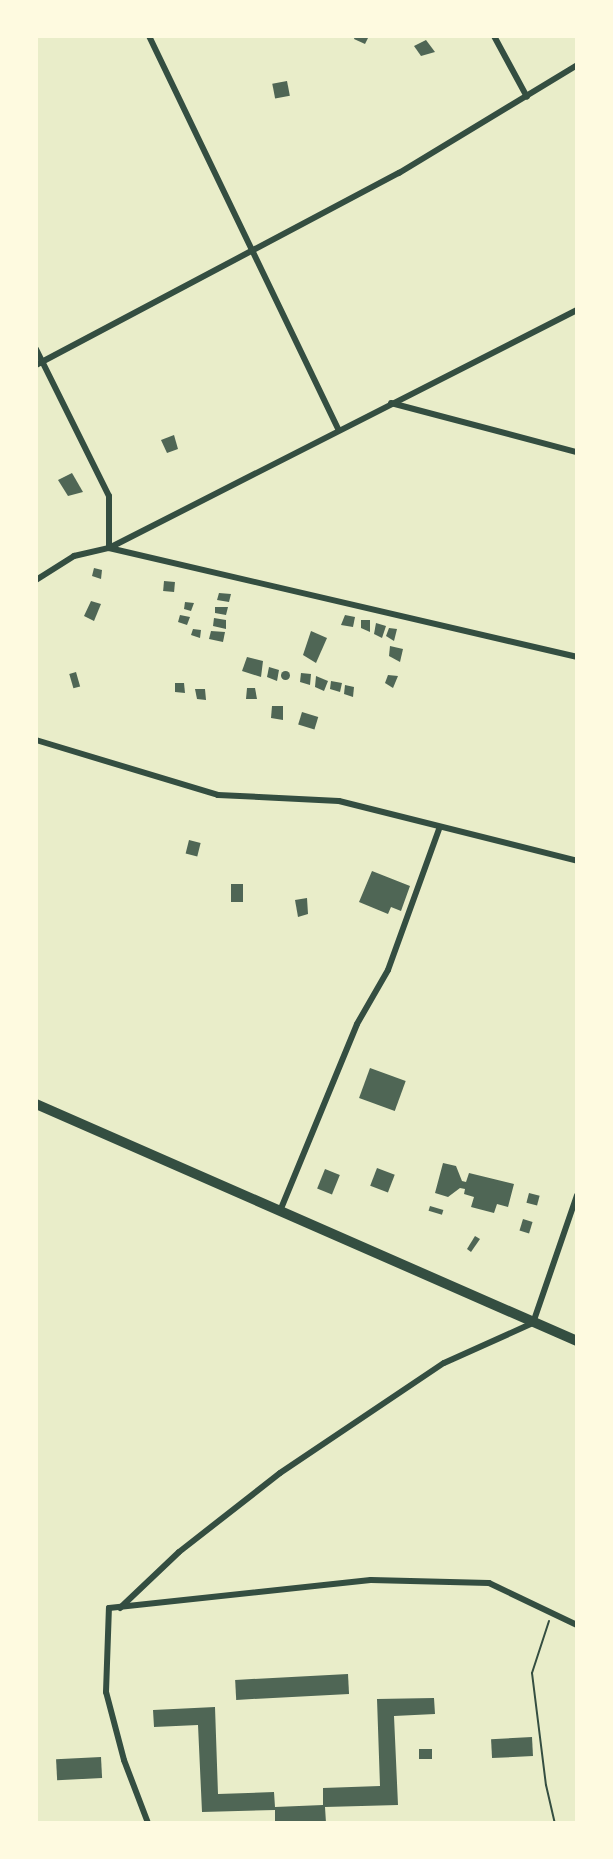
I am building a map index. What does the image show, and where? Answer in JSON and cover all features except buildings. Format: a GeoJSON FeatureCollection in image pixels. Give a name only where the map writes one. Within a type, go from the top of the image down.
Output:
{"type":"FeatureCollection","features":[{"type":"Feature","properties":{"kind":"main road"},"geometry":{"type":"LineString","coordinates":[[36,1104],[577,1341]]}},
{"type":"Feature","properties":{"kind":"street"},"geometry":{"type":"LineString","coordinates":[[149,36],[255,250],[339,430]]}},
{"type":"Feature","properties":{"kind":"street"},"geometry":{"type":"LineString","coordinates":[[494,36],[527,96]]}},
{"type":"Feature","properties":{"kind":"street"},"geometry":{"type":"LineString","coordinates":[[36,365],[399,173],[577,65]]}},
{"type":"Feature","properties":{"kind":"street"},"geometry":{"type":"LineString","coordinates":[[36,580],[74,556],[109,548],[390,403],[577,310]]}},
{"type":"Feature","properties":{"kind":"street"},"geometry":{"type":"LineString","coordinates":[[36,349],[45,360],[109,496],[109,548]]}},
{"type":"Feature","properties":{"kind":"street"},"geometry":{"type":"LineString","coordinates":[[390,403],[577,452]]}},
{"type":"Feature","properties":{"kind":"street"},"geometry":{"type":"LineString","coordinates":[[109,548],[577,657]]}},
{"type":"Feature","properties":{"kind":"street"},"geometry":{"type":"LineString","coordinates":[[36,740],[218,795],[339,801],[439,829],[577,861]]}},
{"type":"Feature","properties":{"kind":"street"},"geometry":{"type":"LineString","coordinates":[[280,1212],[357,1024],[388,970],[439,829]]}},
{"type":"Feature","properties":{"kind":"street"},"geometry":{"type":"LineString","coordinates":[[120,1608],[179,1552],[280,1473],[444,1363],[533,1323],[577,1195]]}},
{"type":"Feature","properties":{"kind":"street"},"geometry":{"type":"LineString","coordinates":[[148,1823],[124,1760],[106,1692],[110,1608],[371,1580],[489,1583],[577,1625]]}},
{"type":"Feature","properties":{"kind":"path"},"geometry":{"type":"LineString","coordinates":[[551,1614],[532,1673],[546,1785],[555,1823]]}}]}
